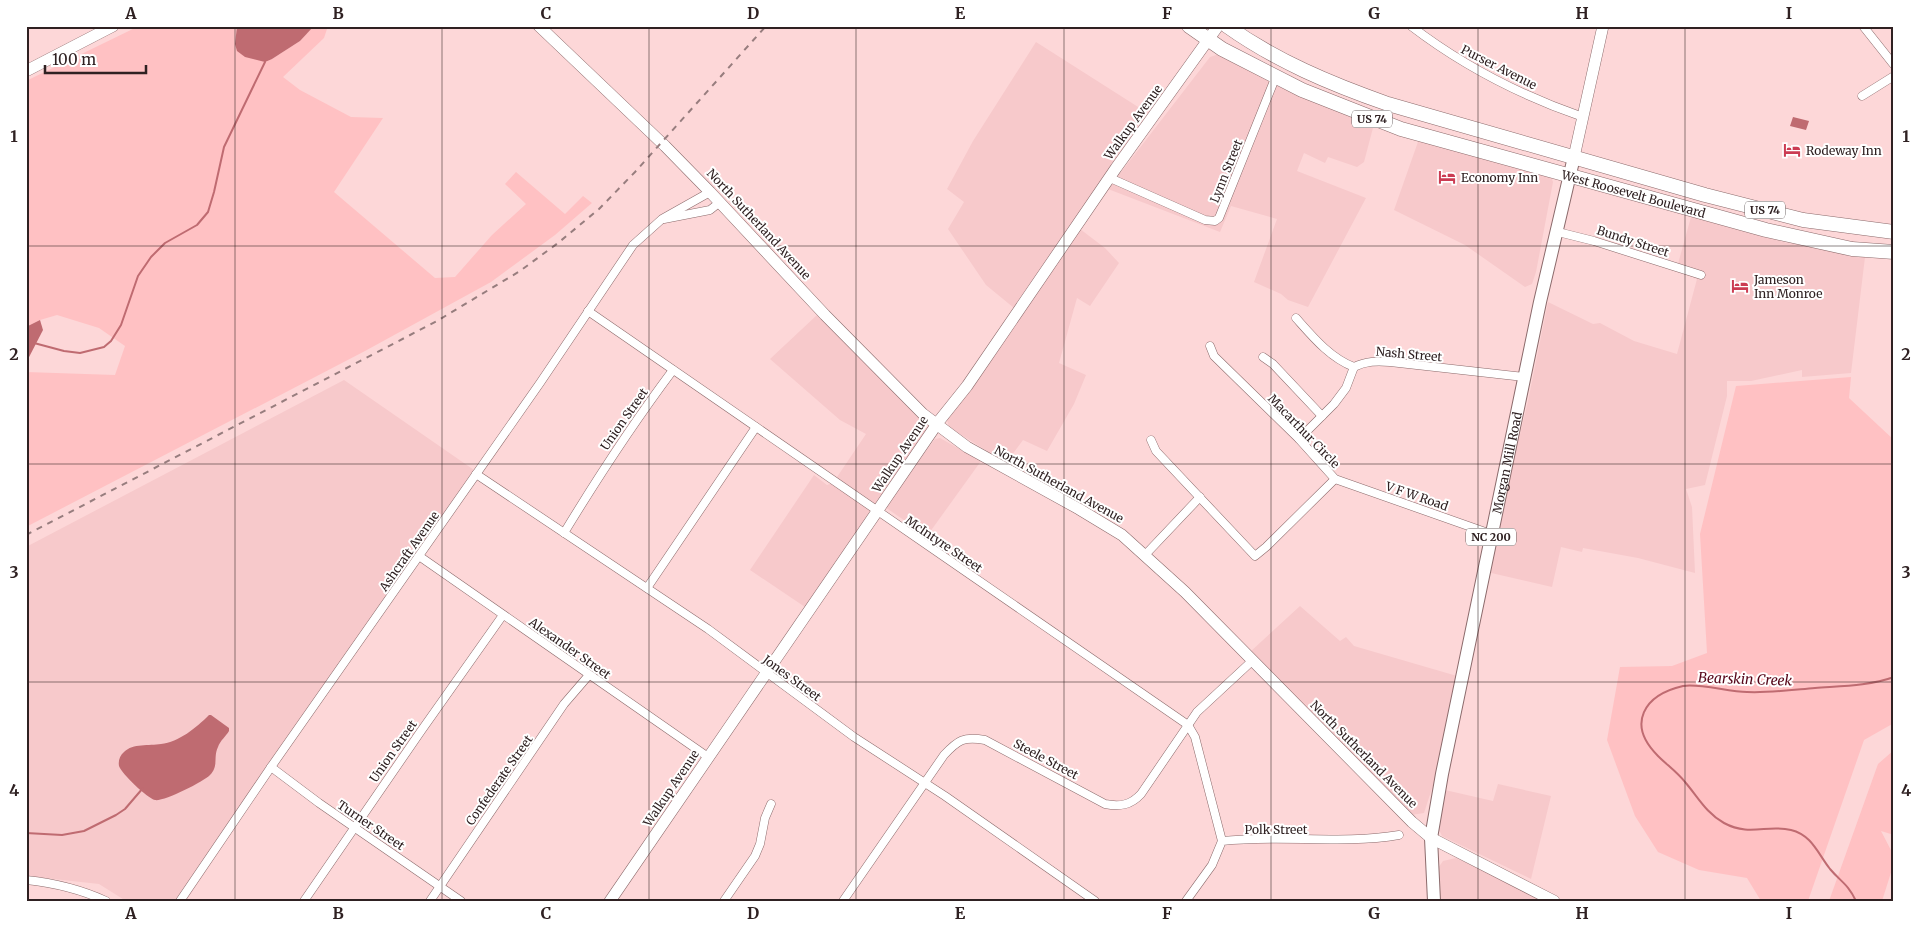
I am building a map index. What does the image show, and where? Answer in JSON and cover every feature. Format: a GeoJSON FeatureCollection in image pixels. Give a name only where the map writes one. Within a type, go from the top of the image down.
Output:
{"type":"FeatureCollection","features":[{"type":"Feature","properties":{"kind":"highway","name":"West Roosevelt Boulevard"},"geometry":{"type":"LineString","coordinates":[[1189,26],[1222,49],[1276,76],[1309,92],[1401,129],[1766,230],[1852,248],[1894,252]]}},
{"type":"Feature","properties":{"kind":"highway","name":"West Roosevelt Boulevard"},"geometry":{"type":"LineString","coordinates":[[1227,26],[1250,43],[1277,57],[1345,89],[1388,104],[1688,190],[1803,220],[1894,232]]}},
{"type":"Feature","properties":{"kind":"main road","name":"Morgan Mill Road"},"geometry":{"type":"LineString","coordinates":[[1434,901],[1431,838],[1442,774],[1540,302],[1558,232],[1574,157]]}},
{"type":"Feature","properties":{"kind":"street"},"geometry":{"type":"LineString","coordinates":[[26,71],[112,26]]}},
{"type":"Feature","properties":{"kind":"street","name":"North Sutherland Avenue"},"geometry":{"type":"LineString","coordinates":[[539,26],[720,202],[892,384],[936,425],[967,448],[1122,535],[1185,592],[1412,822],[1431,838],[1554,901]]}},
{"type":"Feature","properties":{"kind":"street","name":"Walkup Avenue"},"geometry":{"type":"LineString","coordinates":[[610,901],[936,425],[967,386],[1110,178],[1218,26]]}},
{"type":"Feature","properties":{"kind":"street","name":"Purser Avenue"},"geometry":{"type":"LineString","coordinates":[[1411,26],[1457,59],[1537,98],[1583,117]]}},
{"type":"Feature","properties":{"kind":"street","name":"Morgan Mill Road"},"geometry":{"type":"LineString","coordinates":[[1574,157],[1602,26]]}},
{"type":"Feature","properties":{"kind":"street"},"geometry":{"type":"LineString","coordinates":[[1864,26],[1894,65]]}},
{"type":"Feature","properties":{"kind":"street","name":"Lynn Street"},"geometry":{"type":"LineString","coordinates":[[1110,178],[1205,220],[1215,221],[1219,218],[1276,76]]}},
{"type":"Feature","properties":{"kind":"street"},"geometry":{"type":"LineString","coordinates":[[1862,96],[1894,76]]}},
{"type":"Feature","properties":{"kind":"street","name":"Ashcraft Avenue"},"geometry":{"type":"LineString","coordinates":[[180,901],[633,245],[649,228],[662,219],[710,192]]}},
{"type":"Feature","properties":{"kind":"street","name":"Ashcraft Avenue"},"geometry":{"type":"LineString","coordinates":[[662,219],[710,210],[720,202]]}},
{"type":"Feature","properties":{"kind":"street","name":"Bundy Street"},"geometry":{"type":"LineString","coordinates":[[1558,232],[1594,240],[1701,275]]}},
{"type":"Feature","properties":{"kind":"street","name":"McIntyre Street"},"geometry":{"type":"LineString","coordinates":[[588,311],[1188,725]]}},
{"type":"Feature","properties":{"kind":"street"},"geometry":{"type":"LineString","coordinates":[[1296,318],[1317,341],[1345,363],[1354,367],[1346,388],[1334,404],[1299,439]]}},
{"type":"Feature","properties":{"kind":"street","name":"Macarthur Circle"},"geometry":{"type":"LineString","coordinates":[[1151,440],[1156,452],[1255,556],[1335,479],[1299,439],[1214,356],[1210,346]]}},
{"type":"Feature","properties":{"kind":"street"},"geometry":{"type":"LineString","coordinates":[[1263,357],[1273,364],[1322,416]]}},
{"type":"Feature","properties":{"kind":"street","name":"Nash Street"},"geometry":{"type":"LineString","coordinates":[[1354,367],[1373,361],[1524,377]]}},
{"type":"Feature","properties":{"kind":"street","name":"Union Street"},"geometry":{"type":"LineString","coordinates":[[564,533],[605,467],[673,370]]}},
{"type":"Feature","properties":{"kind":"street"},"geometry":{"type":"LineString","coordinates":[[647,588],[756,427]]}},
{"type":"Feature","properties":{"kind":"street","name":"Jones Street"},"geometry":{"type":"LineString","coordinates":[[476,474],[708,629],[766,674],[1095,901]]}},
{"type":"Feature","properties":{"kind":"street","name":"V F W Road"},"geometry":{"type":"LineString","coordinates":[[1335,479],[1491,534]]}},
{"type":"Feature","properties":{"kind":"street"},"geometry":{"type":"LineString","coordinates":[[1145,555],[1200,497]]}},
{"type":"Feature","properties":{"kind":"street","name":"Alexander Street"},"geometry":{"type":"LineString","coordinates":[[419,556],[708,757]]}},
{"type":"Feature","properties":{"kind":"street","name":"Union Street"},"geometry":{"type":"LineString","coordinates":[[304,901],[503,615]]}},
{"type":"Feature","properties":{"kind":"street","name":"Steele Street"},"geometry":{"type":"LineString","coordinates":[[843,901],[924,783],[953,745],[964,738],[985,740],[1105,804],[1114,806],[1124,805],[1134,802],[1141,794],[1197,712],[1252,661]]}},
{"type":"Feature","properties":{"kind":"street","name":"Confederate Street"},"geometry":{"type":"LineString","coordinates":[[430,901],[564,704],[589,675]]}},
{"type":"Feature","properties":{"kind":"street"},"geometry":{"type":"LineString","coordinates":[[1186,901],[1212,865],[1222,841],[1194,736],[1188,725]]}},
{"type":"Feature","properties":{"kind":"street","name":"Turner Street"},"geometry":{"type":"LineString","coordinates":[[271,767],[319,804],[460,901]]}},
{"type":"Feature","properties":{"kind":"street"},"geometry":{"type":"LineString","coordinates":[[724,901],[755,856],[760,844],[765,818],[771,804]]}},
{"type":"Feature","properties":{"kind":"street","name":"Polk Street"},"geometry":{"type":"LineString","coordinates":[[1222,841],[1259,839],[1344,840],[1372,839],[1399,835]]}},
{"type":"Feature","properties":{"kind":"street"},"geometry":{"type":"LineString","coordinates":[[26,880],[53,882],[106,901]]}},
{"type":"Feature","properties":{"kind":"shaded area"},"geometry":{"type":"Polygon","coordinates":[[[139,26],[237,26],[235,44],[272,59],[300,41],[314,26],[328,26],[324,38],[283,77],[300,90],[351,117],[383,118],[334,192],[435,278],[455,277],[492,235],[526,204],[505,184],[516,172],[565,214],[583,196],[592,203],[555,235],[491,282],[365,351],[26,527],[26,372],[115,375],[125,346],[99,328],[57,315],[26,327],[26,81],[139,26]]]}},
{"type":"Feature","properties":{"kind":"shaded area"},"geometry":{"type":"Polygon","coordinates":[[[237,26],[314,26],[300,41],[265,62],[245,57],[237,51],[235,44],[237,26]]]}},
{"type":"Feature","properties":{"kind":"shaded area"},"geometry":{"type":"Polygon","coordinates":[[[1036,42],[1146,112],[1115,162],[1014,308],[986,285],[948,229],[964,202],[947,189],[973,141],[1036,42]]]}},
{"type":"Feature","properties":{"kind":"shaded area"},"geometry":{"type":"Polygon","coordinates":[[[1222,53],[1374,124],[1364,162],[1357,167],[1328,157],[1325,163],[1304,153],[1297,171],[1366,198],[1308,307],[1288,300],[1281,294],[1254,282],[1277,219],[1231,206],[1220,232],[1108,189],[1210,57],[1222,53]]]}},
{"type":"Feature","properties":{"kind":"shaded area"},"geometry":{"type":"Polygon","coordinates":[[[1793,117],[1809,121],[1806,130],[1790,126],[1793,117]]]}},
{"type":"Feature","properties":{"kind":"shaded area"},"geometry":{"type":"Polygon","coordinates":[[[1419,139],[1551,177],[1553,182],[1532,284],[1525,287],[1465,245],[1394,210],[1419,139]]]}},
{"type":"Feature","properties":{"kind":"shaded area"},"geometry":{"type":"Polygon","coordinates":[[[1691,217],[1787,243],[1819,247],[1865,257],[1851,373],[1802,377],[1802,370],[1751,381],[1727,381],[1727,396],[1705,485],[1686,489],[1692,507],[1695,573],[1638,558],[1583,548],[1582,552],[1561,547],[1552,587],[1487,572],[1528,401],[1548,302],[1593,324],[1600,323],[1634,341],[1677,354],[1697,279],[1676,271],[1691,217]]]}},
{"type":"Feature","properties":{"kind":"shaded area"},"geometry":{"type":"Polygon","coordinates":[[[1080,229],[1105,248],[1119,263],[1090,306],[1077,298],[1059,363],[1086,375],[1074,404],[1047,451],[1023,440],[1006,463],[949,427],[947,420],[949,412],[1080,229]]]}},
{"type":"Feature","properties":{"kind":"shaded area"},"geometry":{"type":"Polygon","coordinates":[[[817,315],[924,423],[925,431],[805,607],[750,570],[814,475],[827,485],[833,483],[866,434],[840,420],[770,359],[817,315]]]}},
{"type":"Feature","properties":{"kind":"shaded area"},"geometry":{"type":"Polygon","coordinates":[[[40,320],[43,330],[26,363],[26,327],[40,320]]]}},
{"type":"Feature","properties":{"kind":"shaded area"},"geometry":{"type":"Polygon","coordinates":[[[1851,377],[1849,398],[1894,440],[1894,723],[1864,740],[1808,901],[1761,901],[1747,878],[1699,870],[1658,852],[1635,816],[1607,740],[1620,667],[1672,666],[1707,653],[1700,534],[1736,386],[1851,377]]]}},
{"type":"Feature","properties":{"kind":"shaded area"},"geometry":{"type":"Polygon","coordinates":[[[344,380],[474,470],[186,901],[126,901],[99,884],[26,876],[26,547],[344,380]]]}},
{"type":"Feature","properties":{"kind":"shaded area"},"geometry":{"type":"Polygon","coordinates":[[[940,438],[981,461],[927,536],[885,507],[935,439],[940,438]]]}},
{"type":"Feature","properties":{"kind":"shaded area"},"geometry":{"type":"Polygon","coordinates":[[[1300,606],[1340,641],[1346,637],[1354,646],[1457,676],[1437,773],[1424,813],[1411,815],[1250,652],[1300,606]]]}},
{"type":"Feature","properties":{"kind":"shaded area"},"geometry":{"type":"Polygon","coordinates":[[[209,715],[229,728],[229,731],[218,747],[213,772],[200,782],[174,795],[155,800],[141,790],[121,770],[119,766],[120,758],[128,749],[136,746],[168,743],[193,729],[209,715]]]}},
{"type":"Feature","properties":{"kind":"shaded area"},"geometry":{"type":"Polygon","coordinates":[[[1894,750],[1894,835],[1881,831],[1894,856],[1894,863],[1882,901],[1829,901],[1878,764],[1894,750]]]}},
{"type":"Feature","properties":{"kind":"shaded area"},"geometry":{"type":"Polygon","coordinates":[[[1498,784],[1551,796],[1531,879],[1442,836],[1438,828],[1445,790],[1493,801],[1498,784]]]}},
{"type":"Feature","properties":{"kind":"shaded area"},"geometry":{"type":"Polygon","coordinates":[[[1456,858],[1524,890],[1541,901],[1438,901],[1436,871],[1443,861],[1456,858]]]}},
{"type":"Feature","properties":{"kind":"waterway"},"geometry":{"type":"LineString","coordinates":[[34,343],[80,353],[104,347],[111,341],[121,325],[138,276],[151,257],[165,243],[197,225],[208,212],[224,147],[265,62]]}},
{"type":"Feature","properties":{"kind":"waterway","name":"Bearskin Creek"},"geometry":{"type":"LineString","coordinates":[[1856,901],[1814,846],[1798,832],[1774,828],[1742,829],[1724,823],[1712,814],[1682,778],[1648,744],[1643,733],[1642,722],[1644,712],[1658,696],[1683,686],[1690,685],[1740,692],[1764,692],[1855,685],[1894,677]]}},
{"type":"Feature","properties":{"kind":"waterway"},"geometry":{"type":"LineString","coordinates":[[26,833],[62,835],[84,831],[125,809],[143,788]]}},
{"type":"Feature","properties":{"kind":"railway"},"geometry":{"type":"LineString","coordinates":[[26,535],[437,321],[520,271],[599,209],[635,172],[766,26]]}},
{"type":"Feature","properties":{"kind":"place","name":"Rodeway Inn"},"geometry":{"type":"Point","coordinates":[1792,150]}},
{"type":"Feature","properties":{"kind":"place","name":"Economy Inn"},"geometry":{"type":"Point","coordinates":[1447,177]}},
{"type":"Feature","properties":{"kind":"place","name":"Jameson Inn Monroe"},"geometry":{"type":"Point","coordinates":[1740,286]}}]}
